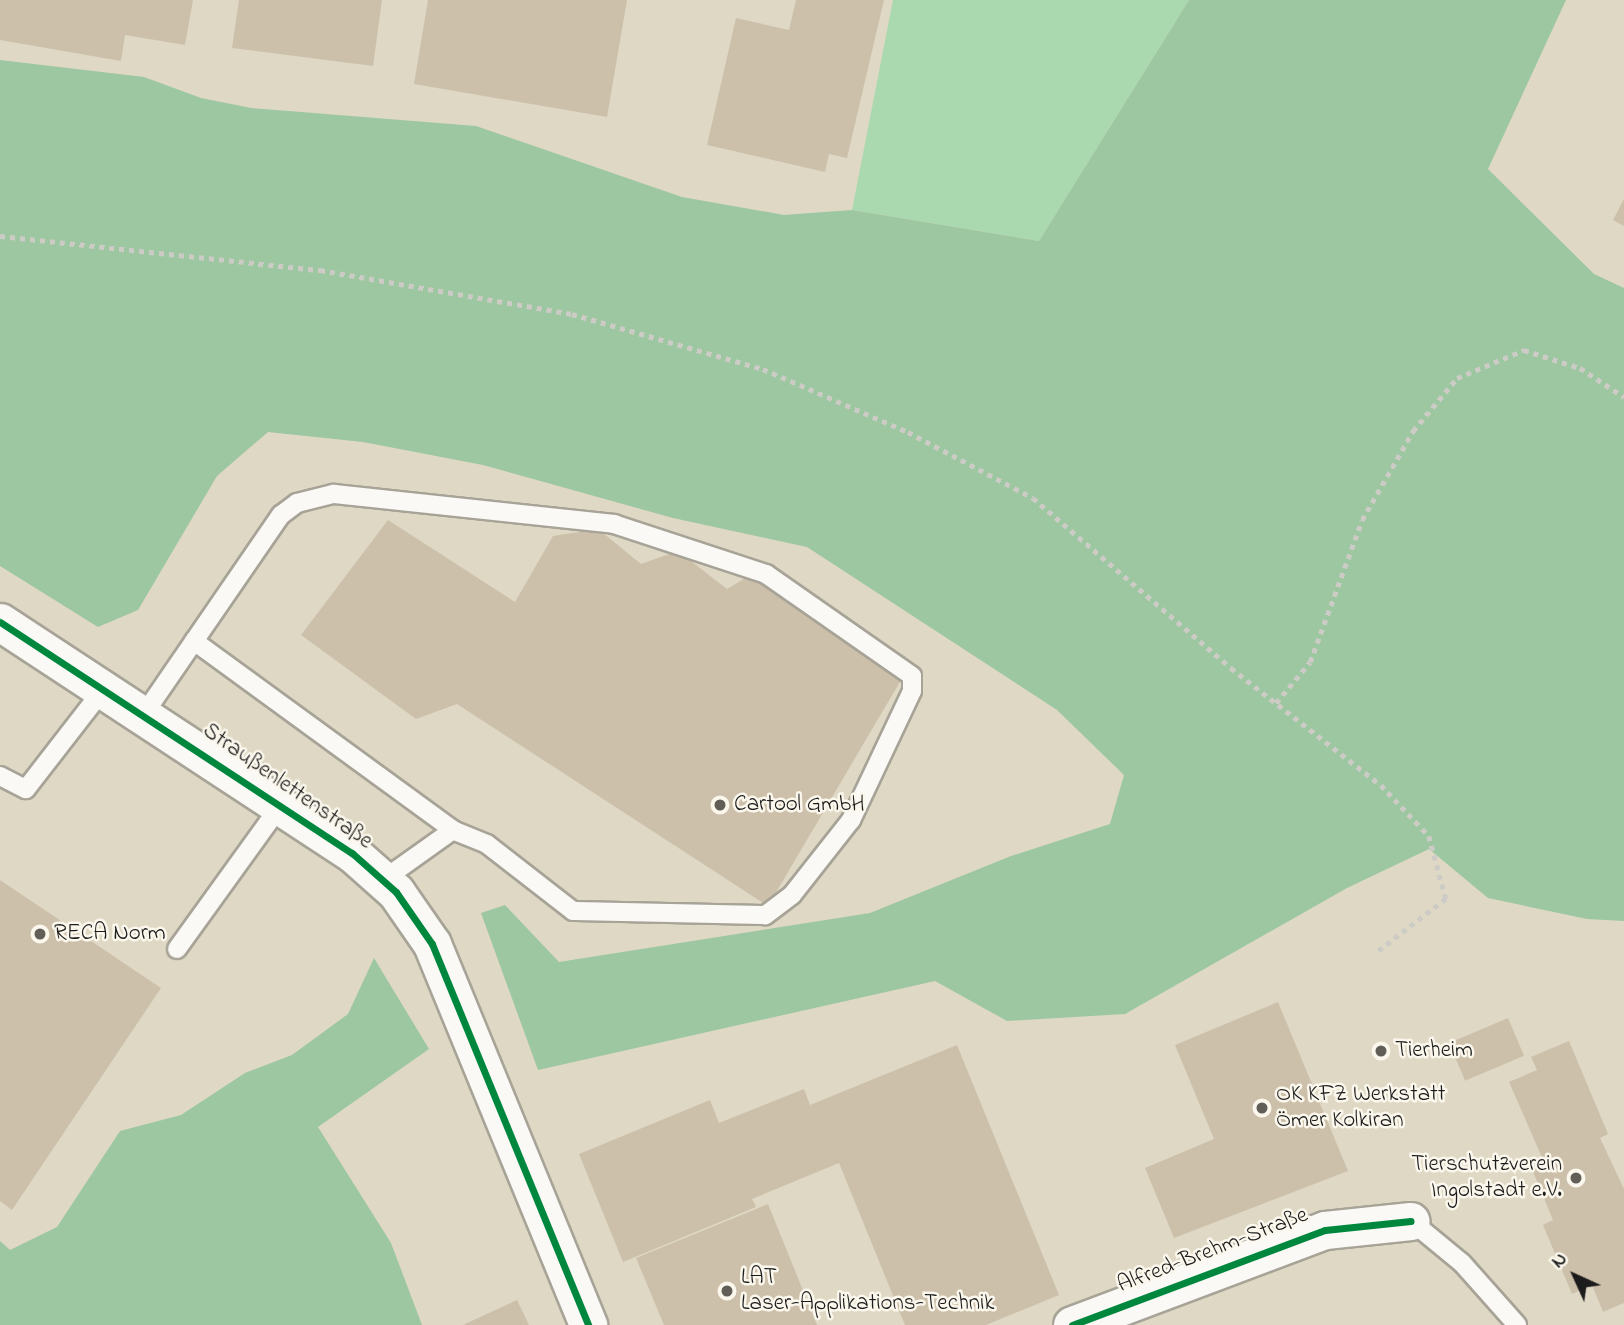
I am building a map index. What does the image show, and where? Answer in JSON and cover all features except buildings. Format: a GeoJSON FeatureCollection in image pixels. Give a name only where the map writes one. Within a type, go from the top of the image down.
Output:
{"type":"FeatureCollection","features":[{"type":"Feature","properties":{"kind":"street","name":"Straußenlettenstraße"},"geometry":{"type":"LineString","coordinates":[[0,622],[104,687],[281,805],[352,853],[383,880],[432,944],[587,1325]]}},
{"type":"Feature","properties":{"kind":"street","name":"Alfred-Brehm-Straße"},"geometry":{"type":"LineString","coordinates":[[1072,1325],[1325,1230],[1411,1220]]}},
{"type":"Feature","properties":{"kind":"lane"},"geometry":{"type":"LineString","coordinates":[[144,714],[194,641],[281,515],[297,503],[334,494],[614,524],[766,574],[912,676],[912,691],[850,820],[792,895],[765,915],[573,911],[487,844],[453,830],[194,641]]}},
{"type":"Feature","properties":{"kind":"lane"},"geometry":{"type":"LineString","coordinates":[[0,776],[26,789],[104,687]]}},
{"type":"Feature","properties":{"kind":"lane"},"geometry":{"type":"LineString","coordinates":[[177,949],[281,805]]}},
{"type":"Feature","properties":{"kind":"lane"},"geometry":{"type":"LineString","coordinates":[[383,880],[453,830]]}},
{"type":"Feature","properties":{"kind":"lane"},"geometry":{"type":"LineString","coordinates":[[1411,1220],[1462,1263],[1517,1325]]}},
{"type":"Feature","properties":{"kind":"path"},"geometry":{"type":"LineString","coordinates":[[0,236],[320,270],[559,311],[763,369],[908,432],[1033,498],[1276,703],[1381,785],[1429,836],[1446,899],[1376,953]]}},
{"type":"Feature","properties":{"kind":"path"},"geometry":{"type":"LineString","coordinates":[[1276,703],[1310,662],[1362,520],[1413,431],[1457,378],[1524,350],[1580,368],[1624,397]]}},
{"type":"Feature","properties":{"kind":"green space"},"geometry":{"type":"Polygon","coordinates":[[[893,0],[1189,0],[1039,241],[852,210],[893,0]]]}},
{"type":"Feature","properties":{"kind":"green space"},"geometry":{"type":"Polygon","coordinates":[[[1189,0],[1566,0],[1488,169],[1594,274],[1624,288],[1624,921],[1587,919],[1488,898],[1429,849],[1347,888],[1125,1014],[1007,1021],[935,981],[538,1070],[481,913],[505,905],[559,962],[870,913],[1011,856],[1110,824],[1124,775],[1057,710],[807,547],[673,518],[483,465],[363,442],[268,432],[217,476],[138,610],[98,627],[0,566],[0,60],[144,77],[201,98],[251,108],[476,126],[682,197],[784,215],[852,210],[1039,241],[1189,0]]]}},
{"type":"Feature","properties":{"kind":"green space"},"geometry":{"type":"Polygon","coordinates":[[[374,958],[429,1049],[318,1127],[391,1243],[422,1325],[0,1325],[0,1241],[10,1250],[57,1227],[120,1131],[181,1115],[245,1073],[292,1055],[348,1014],[374,958]]]}},
{"type":"Feature","properties":{"kind":"cycle path"},"geometry":{"type":"LineString","coordinates":[[0,622],[352,853],[396,892],[432,944],[588,1325]]}},
{"type":"Feature","properties":{"kind":"cycle path"},"geometry":{"type":"LineString","coordinates":[[1072,1325],[1325,1230],[1411,1221]]}},
{"type":"Feature","properties":{"kind":"place","name":"Cartool GmbH"},"geometry":{"type":"Point","coordinates":[720,805]}},
{"type":"Feature","properties":{"kind":"place","name":"RECA Norm"},"geometry":{"type":"Point","coordinates":[40,934]}},
{"type":"Feature","properties":{"kind":"place","name":"Tierheim"},"geometry":{"type":"Point","coordinates":[1381,1051]}},
{"type":"Feature","properties":{"kind":"place","name":"OK KFZ Werkstatt Ömer Kolkiran"},"geometry":{"type":"Point","coordinates":[1262,1108]}},
{"type":"Feature","properties":{"kind":"place","name":"Tierschutzverein Ingolstadt e.V."},"geometry":{"type":"Point","coordinates":[1576,1178]}},
{"type":"Feature","properties":{"kind":"place","name":"LAT Laser-Applikations-Technik"},"geometry":{"type":"Point","coordinates":[727,1291]}}]}
